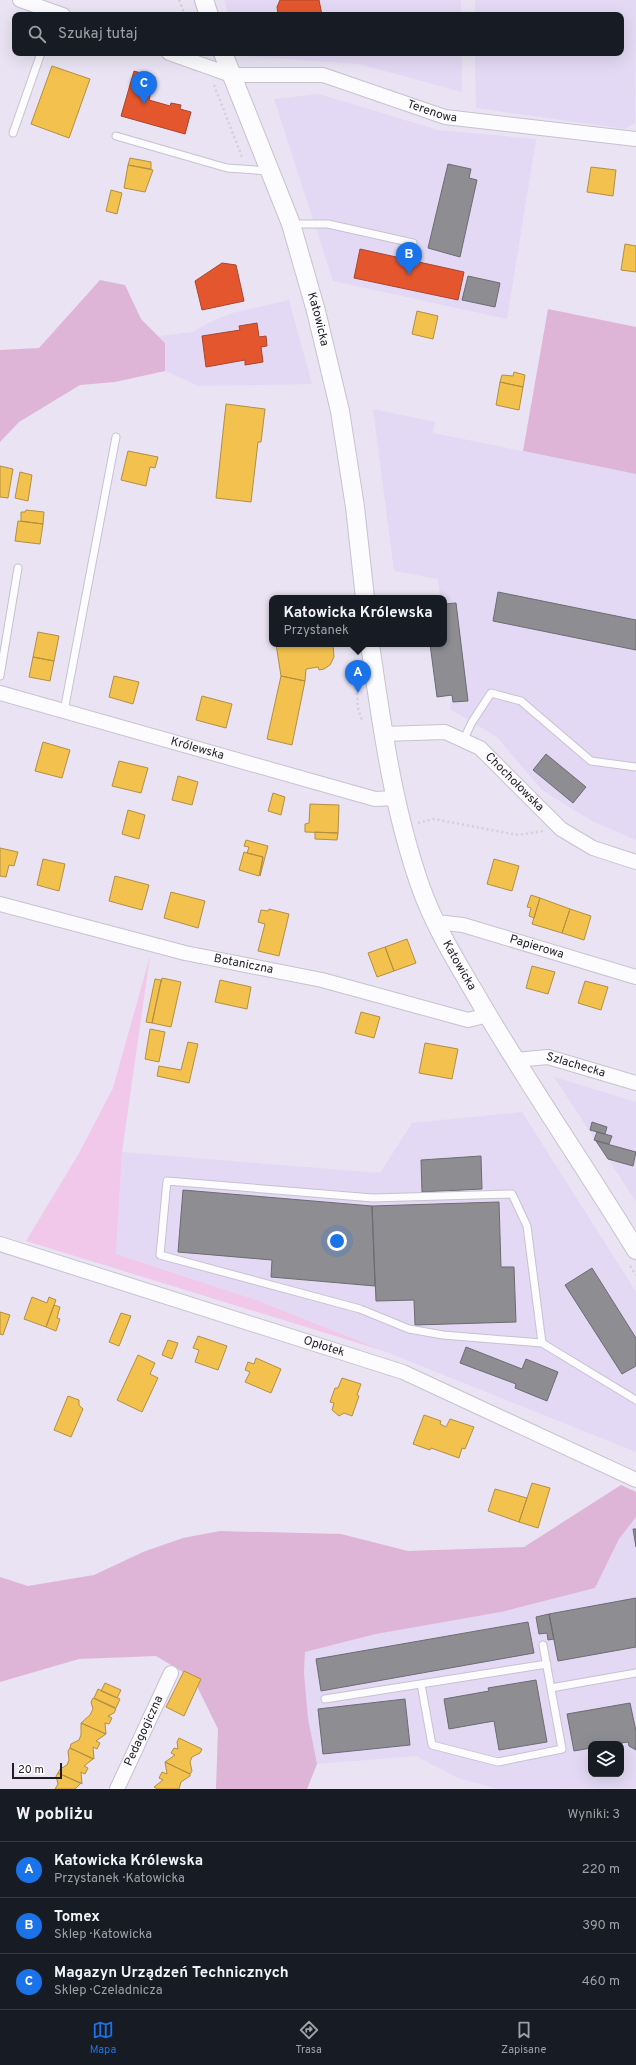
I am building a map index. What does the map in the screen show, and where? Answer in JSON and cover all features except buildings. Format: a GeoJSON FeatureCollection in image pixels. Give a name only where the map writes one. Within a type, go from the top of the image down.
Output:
{"type":"FeatureCollection","features":[{"type":"Feature","properties":{"kind":"street"},"geometry":{"type":"LineString","coordinates":[[20,0],[52,12]]}},
{"type":"Feature","properties":{"kind":"street"},"geometry":{"type":"LineString","coordinates":[[204,0],[208,12]]}},
{"type":"Feature","properties":{"kind":"street","name":"Terenowa"},"geometry":{"type":"LineString","coordinates":[[179,56],[231,75],[323,76],[445,117],[636,139]]}},
{"type":"Feature","properties":{"kind":"street","name":"Katowicka"},"geometry":{"type":"LineString","coordinates":[[224,56],[291,224],[316,311],[340,411],[355,507],[365,595]]}},
{"type":"Feature","properties":{"kind":"street","name":"Katowicka"},"geometry":{"type":"LineString","coordinates":[[370,647],[383,734],[401,827],[422,889],[436,922],[515,1060],[636,1250]]}},
{"type":"Feature","properties":{"kind":"street","name":"Królewska"},"geometry":{"type":"LineString","coordinates":[[0,694],[376,799],[395,798]]}},
{"type":"Feature","properties":{"kind":"street","name":"Chochołowska"},"geometry":{"type":"LineString","coordinates":[[383,734],[445,732],[480,748],[561,829],[593,848],[636,862]]}},
{"type":"Feature","properties":{"kind":"street","name":"Botaniczna"},"geometry":{"type":"LineString","coordinates":[[0,904],[185,953],[322,980],[468,1020],[488,1015]]}},
{"type":"Feature","properties":{"kind":"street","name":"Papierowa"},"geometry":{"type":"LineString","coordinates":[[436,922],[463,925],[636,977]]}},
{"type":"Feature","properties":{"kind":"street","name":"Szlachecka"},"geometry":{"type":"LineString","coordinates":[[515,1060],[548,1056],[636,1083]]}},
{"type":"Feature","properties":{"kind":"street","name":"Opłotek"},"geometry":{"type":"LineString","coordinates":[[0,1244],[403,1372],[636,1480]]}},
{"type":"Feature","properties":{"kind":"street","name":"Pedagogiczna"},"geometry":{"type":"LineString","coordinates":[[117,1789],[171,1673]]}},
{"type":"Feature","properties":{"kind":"lane"},"geometry":{"type":"LineString","coordinates":[[13,133],[40,56]]}},
{"type":"Feature","properties":{"kind":"lane"},"geometry":{"type":"LineString","coordinates":[[116,136],[227,168],[269,171]]}},
{"type":"Feature","properties":{"kind":"lane"},"geometry":{"type":"LineString","coordinates":[[291,224],[328,224],[413,243]]}},
{"type":"Feature","properties":{"kind":"lane"},"geometry":{"type":"LineString","coordinates":[[64,711],[116,437]]}},
{"type":"Feature","properties":{"kind":"lane"},"geometry":{"type":"LineString","coordinates":[[0,676],[18,568]]}},
{"type":"Feature","properties":{"kind":"lane"},"geometry":{"type":"LineString","coordinates":[[463,741],[472,722],[491,693],[521,701],[591,761],[636,767]]}},
{"type":"Feature","properties":{"kind":"lane"},"geometry":{"type":"LineString","coordinates":[[542,1343],[526,1226],[512,1194],[373,1198],[167,1181],[160,1255],[360,1309],[409,1329],[443,1335],[542,1343],[636,1400]]}},
{"type":"Feature","properties":{"kind":"lane"},"geometry":{"type":"LineString","coordinates":[[421,1684],[432,1745],[498,1762],[562,1749],[543,1644]]}},
{"type":"Feature","properties":{"kind":"lane"},"geometry":{"type":"LineString","coordinates":[[325,1699],[547,1664]]}},
{"type":"Feature","properties":{"kind":"lane"},"geometry":{"type":"LineString","coordinates":[[551,1688],[636,1673]]}},
{"type":"Feature","properties":{"kind":"path"},"geometry":{"type":"LineString","coordinates":[[179,0],[184,12]]}},
{"type":"Feature","properties":{"kind":"path"},"geometry":{"type":"LineString","coordinates":[[207,66],[247,170]]}},
{"type":"Feature","properties":{"kind":"path"},"geometry":{"type":"LineString","coordinates":[[354,666],[358,708],[363,722]]}},
{"type":"Feature","properties":{"kind":"path"},"geometry":{"type":"LineString","coordinates":[[401,827],[434,819],[518,835],[561,829]]}},
{"type":"Feature","properties":{"kind":"shaded area"},"geometry":{"type":"Polygon","coordinates":[[[224,0],[461,0],[461,12],[228,12],[224,0]]]}},
{"type":"Feature","properties":{"kind":"shaded area"},"geometry":{"type":"Polygon","coordinates":[[[475,0],[636,0],[635,123],[625,129],[476,108],[475,56],[624,56],[624,12],[475,12],[475,0]]]}},
{"type":"Feature","properties":{"kind":"shaded area"},"geometry":{"type":"Polygon","coordinates":[[[245,56],[462,56],[462,92],[359,64],[245,56]]]}},
{"type":"Feature","properties":{"kind":"shaded area"},"geometry":{"type":"Polygon","coordinates":[[[319,94],[438,130],[536,139],[507,319],[333,281],[274,99],[319,94]]]}},
{"type":"Feature","properties":{"kind":"shaded area"},"geometry":{"type":"Polygon","coordinates":[[[100,280],[125,285],[141,319],[165,343],[165,371],[115,382],[80,385],[19,422],[0,442],[0,350],[39,348],[100,280]]]}},
{"type":"Feature","properties":{"kind":"shaded area"},"geometry":{"type":"Polygon","coordinates":[[[289,300],[312,384],[199,386],[165,371],[165,343],[159,336],[193,332],[208,323],[232,313],[289,300]]]}},
{"type":"Feature","properties":{"kind":"shaded area"},"geometry":{"type":"Polygon","coordinates":[[[548,309],[636,327],[636,474],[523,451],[548,309]]]}},
{"type":"Feature","properties":{"kind":"shaded area"},"geometry":{"type":"Polygon","coordinates":[[[373,409],[435,422],[433,433],[636,474],[636,840],[592,821],[542,790],[497,737],[450,709],[452,695],[437,697],[430,647],[447,647],[447,595],[440,595],[438,579],[394,571],[373,409]]]}},
{"type":"Feature","properties":{"kind":"shaded area"},"geometry":{"type":"Polygon","coordinates":[[[150,956],[122,1152],[116,1254],[259,1301],[384,1351],[26,1241],[78,1155],[113,1088],[150,956]]]}},
{"type":"Feature","properties":{"kind":"shaded area"},"geometry":{"type":"Polygon","coordinates":[[[554,1077],[636,1102],[636,1201],[596,1141],[554,1077]]]}},
{"type":"Feature","properties":{"kind":"shaded area"},"geometry":{"type":"Polygon","coordinates":[[[522,1112],[636,1292],[636,1452],[259,1301],[116,1254],[122,1152],[380,1173],[412,1123],[522,1112]]]}},
{"type":"Feature","properties":{"kind":"shaded area"},"geometry":{"type":"Polygon","coordinates":[[[621,1485],[636,1492],[636,1517],[619,1539],[595,1588],[501,1612],[376,1634],[305,1652],[304,1673],[308,1718],[317,1764],[307,1789],[216,1789],[218,1729],[193,1678],[156,1656],[79,1659],[0,1682],[0,1577],[28,1586],[94,1575],[143,1552],[183,1538],[220,1531],[341,1534],[408,1551],[524,1547],[621,1485]]]}},
{"type":"Feature","properties":{"kind":"shaded area"},"geometry":{"type":"Polygon","coordinates":[[[636,1517],[636,1788],[498,1789],[458,1778],[416,1756],[317,1764],[308,1718],[304,1673],[305,1652],[376,1634],[501,1612],[595,1588],[619,1539],[636,1517]]]}},
{"type":"Feature","properties":{"kind":"place","name":"Magazyn Urządzeń Technicznych"},"geometry":{"type":"Point","coordinates":[144,104]}},
{"type":"Feature","properties":{"kind":"place","name":"Tomex"},"geometry":{"type":"Point","coordinates":[409,275]}},
{"type":"Feature","properties":{"kind":"place","name":"Katowicka Królewska"},"geometry":{"type":"Point","coordinates":[358,693]}}]}
